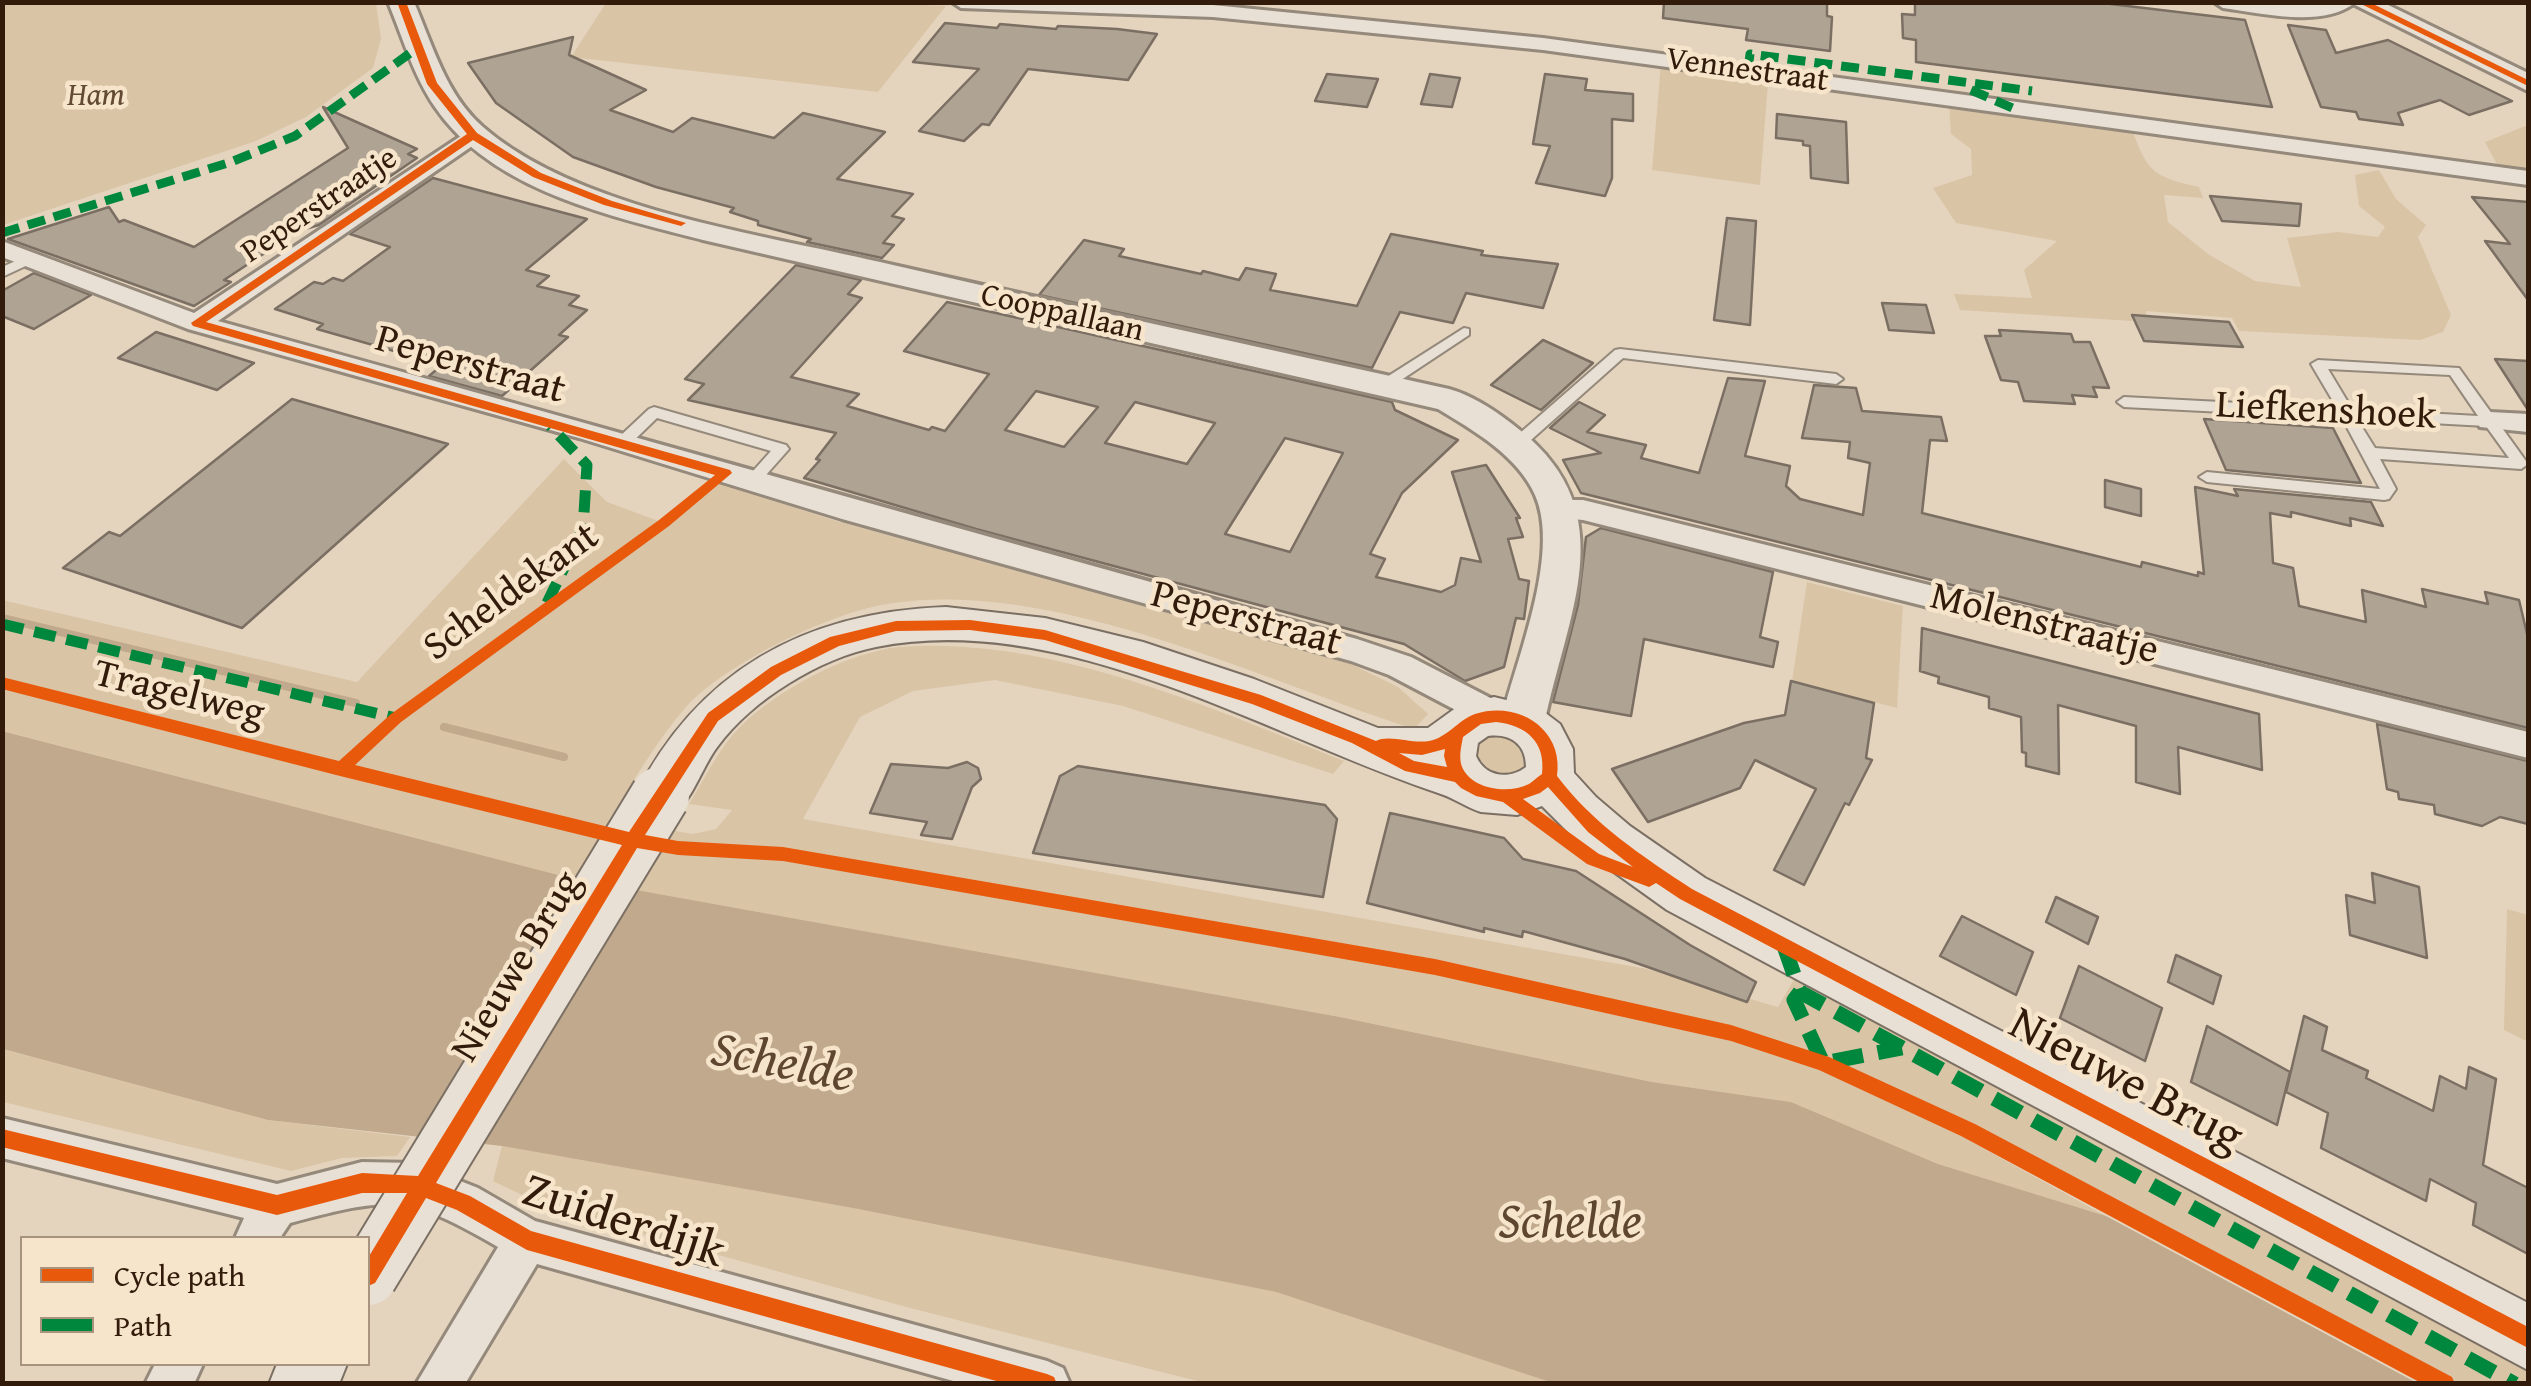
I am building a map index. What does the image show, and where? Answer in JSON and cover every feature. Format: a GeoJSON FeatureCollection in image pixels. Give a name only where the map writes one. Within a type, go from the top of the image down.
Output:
{"type":"FeatureCollection","features":[{"type":"Feature","properties":{"kind":"main road","name":"Nieuwe Brug"},"geometry":{"type":"LineString","coordinates":[[370,1273],[660,796],[714,717],[776,671],[836,642],[896,626],[970,625],[1046,635],[1238,693],[1357,739],[1411,766],[1479,735],[1481,792],[1529,787],[1593,859],[1686,894],[2528,1338]]}},
{"type":"Feature","properties":{"kind":"main road"},"geometry":{"type":"LineString","coordinates":[[1479,735],[1536,729],[1552,752],[1529,787]]}},
{"type":"Feature","properties":{"kind":"street","name":"Cooppallaan"},"geometry":{"type":"LineString","coordinates":[[401,2],[432,84],[474,134],[537,176],[608,203],[695,227],[1449,400],[1516,444],[1560,510]]}},
{"type":"Feature","properties":{"kind":"street","name":"Vennestraat"},"geometry":{"type":"LineString","coordinates":[[961,2],[1212,11],[1882,81],[2017,110],[2528,178]]}},
{"type":"Feature","properties":{"kind":"street"},"geometry":{"type":"LineString","coordinates":[[2223,2],[2302,12],[2330,9],[2348,2]]}},
{"type":"Feature","properties":{"kind":"street"},"geometry":{"type":"LineString","coordinates":[[2361,2],[2528,84]]}},
{"type":"Feature","properties":{"kind":"street"},"geometry":{"type":"LineString","coordinates":[[1882,81],[1948,80],[2032,92]]}},
{"type":"Feature","properties":{"kind":"street"},"geometry":{"type":"LineString","coordinates":[[1948,80],[2017,110]]}},
{"type":"Feature","properties":{"kind":"street","name":"Peperstraatje"},"geometry":{"type":"LineString","coordinates":[[197,323],[474,134]]}},
{"type":"Feature","properties":{"kind":"street","name":"Peperstraat"},"geometry":{"type":"LineString","coordinates":[[2,248],[197,323],[623,442],[861,514],[1357,651],[1426,681],[1479,735]]}},
{"type":"Feature","properties":{"kind":"street","name":"Liefkenshoek"},"geometry":{"type":"LineString","coordinates":[[2490,421],[2528,422]]}},
{"type":"Feature","properties":{"kind":"street"},"geometry":{"type":"LineString","coordinates":[[1479,735],[1556,578],[1560,510]]}},
{"type":"Feature","properties":{"kind":"street","name":"Molenstraatje"},"geometry":{"type":"LineString","coordinates":[[1560,510],[1583,510],[2528,745]]}},
{"type":"Feature","properties":{"kind":"street","name":"Zuiderdijk"},"geometry":{"type":"LineString","coordinates":[[2,1138],[266,1222],[362,1183],[414,1184],[463,1203],[527,1240],[1047,1384]]}},
{"type":"Feature","properties":{"kind":"street"},"geometry":{"type":"LineString","coordinates":[[439,1384],[527,1240]]}},
{"type":"Feature","properties":{"kind":"lane"},"geometry":{"type":"LineString","coordinates":[[2,273],[27,260]]}},
{"type":"Feature","properties":{"kind":"lane"},"geometry":{"type":"LineString","coordinates":[[1384,385],[1464,332]]}},
{"type":"Feature","properties":{"kind":"lane"},"geometry":{"type":"LineString","coordinates":[[1516,444],[1620,352],[1836,379]]}},
{"type":"Feature","properties":{"kind":"lane"},"geometry":{"type":"LineString","coordinates":[[2207,477],[2384,494],[2388,490],[2318,364],[2454,372],[2521,464],[2370,453]]}},
{"type":"Feature","properties":{"kind":"lane","name":"Liefkenshoek"},"geometry":{"type":"LineString","coordinates":[[2124,402],[2490,421]]}},
{"type":"Feature","properties":{"kind":"lane"},"geometry":{"type":"LineString","coordinates":[[623,442],[654,412],[781,449],[752,480]]}},
{"type":"Feature","properties":{"kind":"green space","name":"Ham"},"geometry":{"type":"Polygon","coordinates":[[[3,2],[376,3],[381,39],[373,68],[306,117],[256,141],[3,225],[3,2]]]}},
{"type":"Feature","properties":{"kind":"green space"},"geometry":{"type":"Polygon","coordinates":[[[866,2],[946,6],[878,92],[571,57],[606,3],[866,2]]]}},
{"type":"Feature","properties":{"kind":"green space"},"geometry":{"type":"Polygon","coordinates":[[[1661,63],[1768,83],[1760,185],[1652,170],[1661,63]]]}},
{"type":"Feature","properties":{"kind":"green space"},"geometry":{"type":"Polygon","coordinates":[[[1949,105],[2133,132],[2143,156],[2155,171],[2199,187],[2203,198],[2164,195],[2168,222],[2208,254],[2255,281],[2301,287],[2287,238],[2338,232],[2378,237],[2385,227],[2359,206],[2355,175],[2379,170],[2396,199],[2426,225],[2418,237],[2451,315],[2443,332],[2420,340],[2239,331],[2232,318],[2146,311],[2146,316],[2132,316],[2132,321],[1960,310],[1954,294],[2032,298],[2024,270],[2057,241],[1956,223],[1933,188],[1972,175],[1971,149],[1951,134],[1949,105]]]}},
{"type":"Feature","properties":{"kind":"green space"},"geometry":{"type":"Polygon","coordinates":[[[2528,125],[2528,174],[2500,170],[2485,142],[2528,125]]]}},
{"type":"Feature","properties":{"kind":"green space"},"geometry":{"type":"Polygon","coordinates":[[[564,459],[607,502],[664,523],[716,482],[833,520],[1351,664],[1398,687],[1428,714],[1414,729],[1158,639],[1023,606],[957,600],[894,603],[853,612],[800,633],[747,660],[707,688],[665,733],[609,820],[693,834],[716,829],[732,810],[689,804],[739,728],[792,687],[835,665],[879,650],[955,646],[1012,652],[1127,679],[1344,761],[1333,774],[1123,706],[995,680],[913,691],[860,717],[803,819],[1647,969],[1778,1007],[1796,976],[2528,1362],[2528,1383],[2442,1383],[1972,1134],[1968,1140],[2106,1216],[1938,1164],[1791,1102],[1652,1082],[1340,1017],[570,878],[3,731],[2,600],[357,682],[564,459]]]}},
{"type":"Feature","properties":{"kind":"green space"},"geometry":{"type":"Polygon","coordinates":[[[1807,582],[1903,606],[1897,708],[1792,681],[1807,582]]]}},
{"type":"Feature","properties":{"kind":"green space"},"geometry":{"type":"Polygon","coordinates":[[[1497,734],[1524,742],[1528,772],[1495,778],[1476,762],[1481,741],[1497,734]]]}},
{"type":"Feature","properties":{"kind":"green space"},"geometry":{"type":"Polygon","coordinates":[[[2507,909],[2528,915],[2528,1042],[2504,1030],[2507,909]]]}},
{"type":"Feature","properties":{"kind":"green space"},"geometry":{"type":"Polygon","coordinates":[[[2,1049],[268,1120],[410,1137],[397,1156],[342,1158],[291,1171],[3,1102],[2,1049]]]}},
{"type":"Feature","properties":{"kind":"green space"},"geometry":{"type":"Polygon","coordinates":[[[502,1146],[853,1208],[1276,1292],[1553,1383],[1205,1383],[910,1308],[549,1208],[493,1181],[502,1146]]]}},
{"type":"Feature","properties":{"kind":"water","name":"Schelde"},"geometry":{"type":"Polygon","coordinates":[[[2,731],[570,878],[1340,1017],[1652,1082],[1791,1102],[1938,1164],[2106,1216],[2417,1383],[1553,1383],[1276,1292],[853,1208],[502,1146],[268,1120],[3,1049],[2,731]]]}},
{"type":"Feature","properties":{"kind":"building"},"geometry":{"type":"Polygon","coordinates":[[[1664,2],[1827,2],[1827,16],[1832,17],[1830,51],[1746,40],[1748,29],[1663,18],[1664,2]]]}},
{"type":"Feature","properties":{"kind":"building"},"geometry":{"type":"Polygon","coordinates":[[[1915,2],[2094,2],[2245,20],[2272,107],[1916,62],[1916,40],[1903,38],[1902,14],[1915,15],[1915,2]]]}},
{"type":"Feature","properties":{"kind":"building"},"geometry":{"type":"Polygon","coordinates":[[[945,23],[1157,34],[1128,80],[1028,69],[989,125],[982,124],[964,141],[919,131],[979,69],[913,62],[945,23]]]}},
{"type":"Feature","properties":{"kind":"building"},"geometry":{"type":"Polygon","coordinates":[[[2288,25],[2326,30],[2336,53],[2388,40],[2512,101],[2469,115],[2440,100],[2398,113],[2403,125],[2359,119],[2356,112],[2321,107],[2288,25]]]}},
{"type":"Feature","properties":{"kind":"building"},"geometry":{"type":"Polygon","coordinates":[[[573,37],[569,55],[646,90],[610,110],[673,132],[692,118],[774,138],[803,113],[885,132],[837,179],[913,194],[892,216],[904,219],[883,243],[894,245],[882,258],[807,242],[811,239],[758,225],[758,221],[730,212],[734,208],[656,187],[573,157],[496,103],[468,63],[573,37]]]}},
{"type":"Feature","properties":{"kind":"building"},"geometry":{"type":"Polygon","coordinates":[[[1327,74],[1378,79],[1367,107],[1315,101],[1327,74]]]}},
{"type":"Feature","properties":{"kind":"building"},"geometry":{"type":"Polygon","coordinates":[[[1430,74],[1460,78],[1452,107],[1421,104],[1430,74]]]}},
{"type":"Feature","properties":{"kind":"building"},"geometry":{"type":"Polygon","coordinates":[[[1545,74],[1587,79],[1585,90],[1633,94],[1633,121],[1612,119],[1612,178],[1605,196],[1536,183],[1550,146],[1533,144],[1545,74]]]}},
{"type":"Feature","properties":{"kind":"building"},"geometry":{"type":"Polygon","coordinates":[[[323,107],[417,149],[408,154],[417,158],[319,225],[298,231],[224,280],[231,282],[194,306],[8,239],[109,207],[119,222],[124,220],[194,247],[348,148],[323,107]]]}},
{"type":"Feature","properties":{"kind":"building"},"geometry":{"type":"Polygon","coordinates":[[[1777,114],[1846,122],[1848,183],[1811,178],[1810,146],[1803,145],[1803,141],[1776,138],[1777,114]]]}},
{"type":"Feature","properties":{"kind":"building"},"geometry":{"type":"Polygon","coordinates":[[[433,178],[587,219],[526,270],[549,276],[537,286],[579,296],[569,305],[587,310],[559,335],[568,337],[502,396],[429,376],[453,356],[401,353],[317,329],[323,324],[275,309],[314,282],[323,284],[333,278],[343,281],[390,247],[350,234],[433,178]]]}},
{"type":"Feature","properties":{"kind":"building"},"geometry":{"type":"Polygon","coordinates":[[[2210,196],[2301,204],[2299,226],[2222,221],[2210,196]]]}},
{"type":"Feature","properties":{"kind":"building"},"geometry":{"type":"Polygon","coordinates":[[[2472,197],[2528,202],[2528,300],[2485,241],[2510,244],[2472,197]]]}},
{"type":"Feature","properties":{"kind":"building"},"geometry":{"type":"Polygon","coordinates":[[[1727,218],[1756,221],[1750,325],[1714,320],[1727,218]]]}},
{"type":"Feature","properties":{"kind":"building"},"geometry":{"type":"Polygon","coordinates":[[[1391,234],[1483,251],[1481,255],[1558,264],[1543,308],[1466,293],[1453,323],[1400,312],[1372,368],[1039,295],[1084,240],[1124,249],[1119,256],[1201,274],[1203,271],[1239,280],[1246,268],[1276,274],[1270,290],[1357,306],[1391,234]]]}},
{"type":"Feature","properties":{"kind":"building"},"geometry":{"type":"Polygon","coordinates":[[[796,265],[861,280],[848,294],[862,298],[791,377],[859,394],[847,406],[929,430],[932,427],[945,431],[989,374],[904,351],[947,302],[1392,402],[1395,410],[1458,440],[1402,493],[1370,554],[1385,559],[1376,577],[1441,592],[1455,585],[1461,558],[1481,562],[1452,472],[1486,465],[1520,518],[1516,518],[1523,537],[1508,539],[1519,579],[1529,581],[1524,619],[1516,618],[1504,667],[1465,681],[1404,644],[976,529],[804,478],[836,433],[688,400],[704,384],[685,379],[796,265]],[[1036,391],[1005,430],[1064,447],[1098,407],[1036,391]],[[1135,402],[1105,443],[1187,464],[1215,423],[1135,402]],[[1285,438],[1225,534],[1290,552],[1343,453],[1285,438]]]}},
{"type":"Feature","properties":{"kind":"building"},"geometry":{"type":"Polygon","coordinates":[[[34,273],[91,295],[34,329],[2,316],[2,291],[34,273]]]}},
{"type":"Feature","properties":{"kind":"building"},"geometry":{"type":"Polygon","coordinates":[[[1882,303],[1926,305],[1934,333],[1889,330],[1882,303]]]}},
{"type":"Feature","properties":{"kind":"building"},"geometry":{"type":"Polygon","coordinates":[[[2132,315],[2229,322],[2243,347],[2144,341],[2132,315]]]}},
{"type":"Feature","properties":{"kind":"building"},"geometry":{"type":"Polygon","coordinates":[[[1999,330],[2071,334],[2074,342],[2090,342],[2109,388],[2093,387],[2097,397],[2072,395],[2075,404],[2024,401],[2018,382],[2001,380],[1985,336],[2001,336],[1999,330]]]}},
{"type":"Feature","properties":{"kind":"building"},"geometry":{"type":"Polygon","coordinates":[[[156,332],[254,363],[217,390],[118,358],[156,332]]]}},
{"type":"Feature","properties":{"kind":"building"},"geometry":{"type":"Polygon","coordinates":[[[1543,340],[1593,363],[1541,410],[1491,385],[1543,340]]]}},
{"type":"Feature","properties":{"kind":"building"},"geometry":{"type":"Polygon","coordinates":[[[2495,359],[2528,361],[2528,410],[2495,359]]]}},
{"type":"Feature","properties":{"kind":"building"},"geometry":{"type":"Polygon","coordinates":[[[1728,378],[1765,381],[1745,456],[1790,466],[1786,486],[1800,499],[1863,515],[1870,463],[1848,458],[1850,442],[1802,438],[1814,385],[1856,388],[1862,411],[1941,417],[1947,441],[1930,440],[1922,513],[2141,567],[2142,562],[2198,576],[2198,572],[2204,574],[2195,487],[2238,496],[2234,489],[2371,502],[2383,526],[2350,518],[2351,526],[2291,512],[2291,517],[2270,513],[2273,563],[2293,568],[2299,606],[2366,622],[2362,590],[2426,607],[2422,589],[2488,604],[2485,592],[2519,600],[2528,638],[2528,728],[1581,493],[1563,460],[1601,453],[1550,428],[1579,402],[1605,415],[1587,432],[1646,445],[1641,458],[1699,473],[1728,378]]]}},
{"type":"Feature","properties":{"kind":"building"},"geometry":{"type":"Polygon","coordinates":[[[292,399],[448,444],[242,628],[63,568],[109,532],[120,536],[292,399]]]}},
{"type":"Feature","properties":{"kind":"building"},"geometry":{"type":"Polygon","coordinates":[[[2204,419],[2333,428],[2361,483],[2226,470],[2204,419]]]}},
{"type":"Feature","properties":{"kind":"building"},"geometry":{"type":"Polygon","coordinates":[[[2105,480],[2141,489],[2141,516],[2105,507],[2105,480]]]}},
{"type":"Feature","properties":{"kind":"building"},"geometry":{"type":"Polygon","coordinates":[[[1601,528],[1773,572],[1760,637],[1778,642],[1773,667],[1644,639],[1631,716],[1553,702],[1578,605],[1586,537],[1601,528]]]}},
{"type":"Feature","properties":{"kind":"building"},"geometry":{"type":"Polygon","coordinates":[[[1922,628],[2259,714],[2262,770],[2178,747],[2180,794],[2136,782],[2136,726],[2058,705],[2059,774],[2026,766],[2021,717],[1989,708],[1989,697],[1938,683],[1939,677],[1920,671],[1922,628]]]}},
{"type":"Feature","properties":{"kind":"building"},"geometry":{"type":"Polygon","coordinates":[[[1791,681],[1874,703],[1866,758],[1872,760],[1849,805],[1845,803],[1804,885],[1774,870],[1816,789],[1755,760],[1740,788],[1648,822],[1612,769],[1744,723],[1785,715],[1791,681]]]}},
{"type":"Feature","properties":{"kind":"building"},"geometry":{"type":"Polygon","coordinates":[[[2377,724],[2528,761],[2528,824],[2500,817],[2482,826],[2435,814],[2434,805],[2399,799],[2398,792],[2387,789],[2377,724]]]}},
{"type":"Feature","properties":{"kind":"building"},"geometry":{"type":"Polygon","coordinates":[[[967,762],[978,768],[981,779],[972,787],[952,839],[921,835],[927,822],[870,813],[891,764],[948,768],[967,762]]]}},
{"type":"Feature","properties":{"kind":"building"},"geometry":{"type":"Polygon","coordinates":[[[1078,766],[1325,805],[1337,819],[1323,897],[1033,853],[1060,776],[1078,766]]]}},
{"type":"Feature","properties":{"kind":"building"},"geometry":{"type":"Polygon","coordinates":[[[1390,813],[1504,838],[1523,859],[1576,871],[1690,945],[1756,982],[1747,1002],[1625,959],[1523,931],[1522,937],[1484,928],[1484,932],[1367,903],[1390,813]]]}},
{"type":"Feature","properties":{"kind":"building"},"geometry":{"type":"Polygon","coordinates":[[[2372,873],[2419,887],[2427,958],[2350,935],[2346,895],[2375,903],[2372,873]]]}},
{"type":"Feature","properties":{"kind":"building"},"geometry":{"type":"Polygon","coordinates":[[[2056,897],[2098,917],[2088,944],[2046,922],[2056,897]]]}},
{"type":"Feature","properties":{"kind":"building"},"geometry":{"type":"Polygon","coordinates":[[[1962,916],[2033,952],[2016,995],[1940,956],[1962,916]]]}},
{"type":"Feature","properties":{"kind":"building"},"geometry":{"type":"Polygon","coordinates":[[[2176,955],[2221,976],[2213,1004],[2168,982],[2176,955]]]}},
{"type":"Feature","properties":{"kind":"building"},"geometry":{"type":"Polygon","coordinates":[[[2079,966],[2162,1008],[2145,1061],[2060,1018],[2079,966]]]}},
{"type":"Feature","properties":{"kind":"building"},"geometry":{"type":"Polygon","coordinates":[[[2304,1016],[2327,1027],[2322,1050],[2368,1071],[2366,1078],[2433,1111],[2440,1076],[2466,1089],[2469,1067],[2496,1079],[2483,1165],[2528,1188],[2528,1254],[2473,1225],[2476,1203],[2430,1179],[2426,1201],[2321,1148],[2328,1113],[2286,1092],[2304,1016]]]}},
{"type":"Feature","properties":{"kind":"building"},"geometry":{"type":"Polygon","coordinates":[[[2207,1026],[2290,1072],[2277,1125],[2191,1082],[2207,1026]]]}},
{"type":"Feature","properties":{"kind":"waterway"},"geometry":{"type":"LineString","coordinates":[[2,618],[356,703]]}},
{"type":"Feature","properties":{"kind":"waterway"},"geometry":{"type":"LineString","coordinates":[[444,727],[564,757]]}},
{"type":"Feature","properties":{"kind":"marked path"},"geometry":{"type":"LineString","coordinates":[[2,233],[231,162],[295,136],[420,46]]}},
{"type":"Feature","properties":{"kind":"marked path"},"geometry":{"type":"LineString","coordinates":[[1748,70],[1750,54],[2032,91]]}},
{"type":"Feature","properties":{"kind":"marked path"},"geometry":{"type":"LineString","coordinates":[[1971,90],[2017,110]]}},
{"type":"Feature","properties":{"kind":"marked path"},"geometry":{"type":"LineString","coordinates":[[547,603],[583,529],[587,465],[550,426]]}},
{"type":"Feature","properties":{"kind":"marked path"},"geometry":{"type":"LineString","coordinates":[[2,624],[396,718]]}},
{"type":"Feature","properties":{"kind":"marked path"},"geometry":{"type":"LineString","coordinates":[[1784,946],[1800,992],[2515,1384]]}},
{"type":"Feature","properties":{"kind":"marked path"},"geometry":{"type":"LineString","coordinates":[[1800,992],[1794,1000],[1823,1063],[1902,1048]]}},
{"type":"Feature","properties":{"kind":"cycle path"},"geometry":{"type":"LineString","coordinates":[[401,2],[432,84],[473,135],[537,175],[608,203],[681,223]]}},
{"type":"Feature","properties":{"kind":"cycle path"},"geometry":{"type":"LineString","coordinates":[[2361,2],[2528,83]]}},
{"type":"Feature","properties":{"kind":"cycle path"},"geometry":{"type":"LineString","coordinates":[[197,323],[473,135]]}},
{"type":"Feature","properties":{"kind":"cycle path","name":"Scheldekant"},"geometry":{"type":"LineString","coordinates":[[197,323],[725,473],[664,523],[396,718],[340,770]]}},
{"type":"Feature","properties":{"kind":"cycle path"},"geometry":{"type":"LineString","coordinates":[[370,1273],[660,796],[713,717],[776,671],[835,641],[896,626],[970,625],[1045,635],[1256,699],[1357,739],[1411,767],[1459,776]]}},
{"type":"Feature","properties":{"kind":"cycle path","name":"Tragelweg"},"geometry":{"type":"LineString","coordinates":[[2,683],[606,835],[678,848],[783,854],[1435,967],[1731,1033],[1823,1063],[1968,1130],[2445,1384]]}},
{"type":"Feature","properties":{"kind":"cycle path"},"geometry":{"type":"LineString","coordinates":[[1382,744],[1429,748],[1443,743],[1475,720],[1510,717],[1543,738],[1549,750],[1549,777],[1517,795],[1481,792],[1456,772],[1452,756],[1455,737]]}},
{"type":"Feature","properties":{"kind":"cycle path"},"geometry":{"type":"LineString","coordinates":[[1549,777],[1594,827],[1686,894],[2528,1338]]}},
{"type":"Feature","properties":{"kind":"cycle path"},"geometry":{"type":"LineString","coordinates":[[1509,798],[1593,859],[1649,880]]}},
{"type":"Feature","properties":{"kind":"cycle path"},"geometry":{"type":"LineString","coordinates":[[2,1138],[277,1205],[362,1183],[415,1184],[463,1203],[527,1240],[1047,1384]]}}]}
